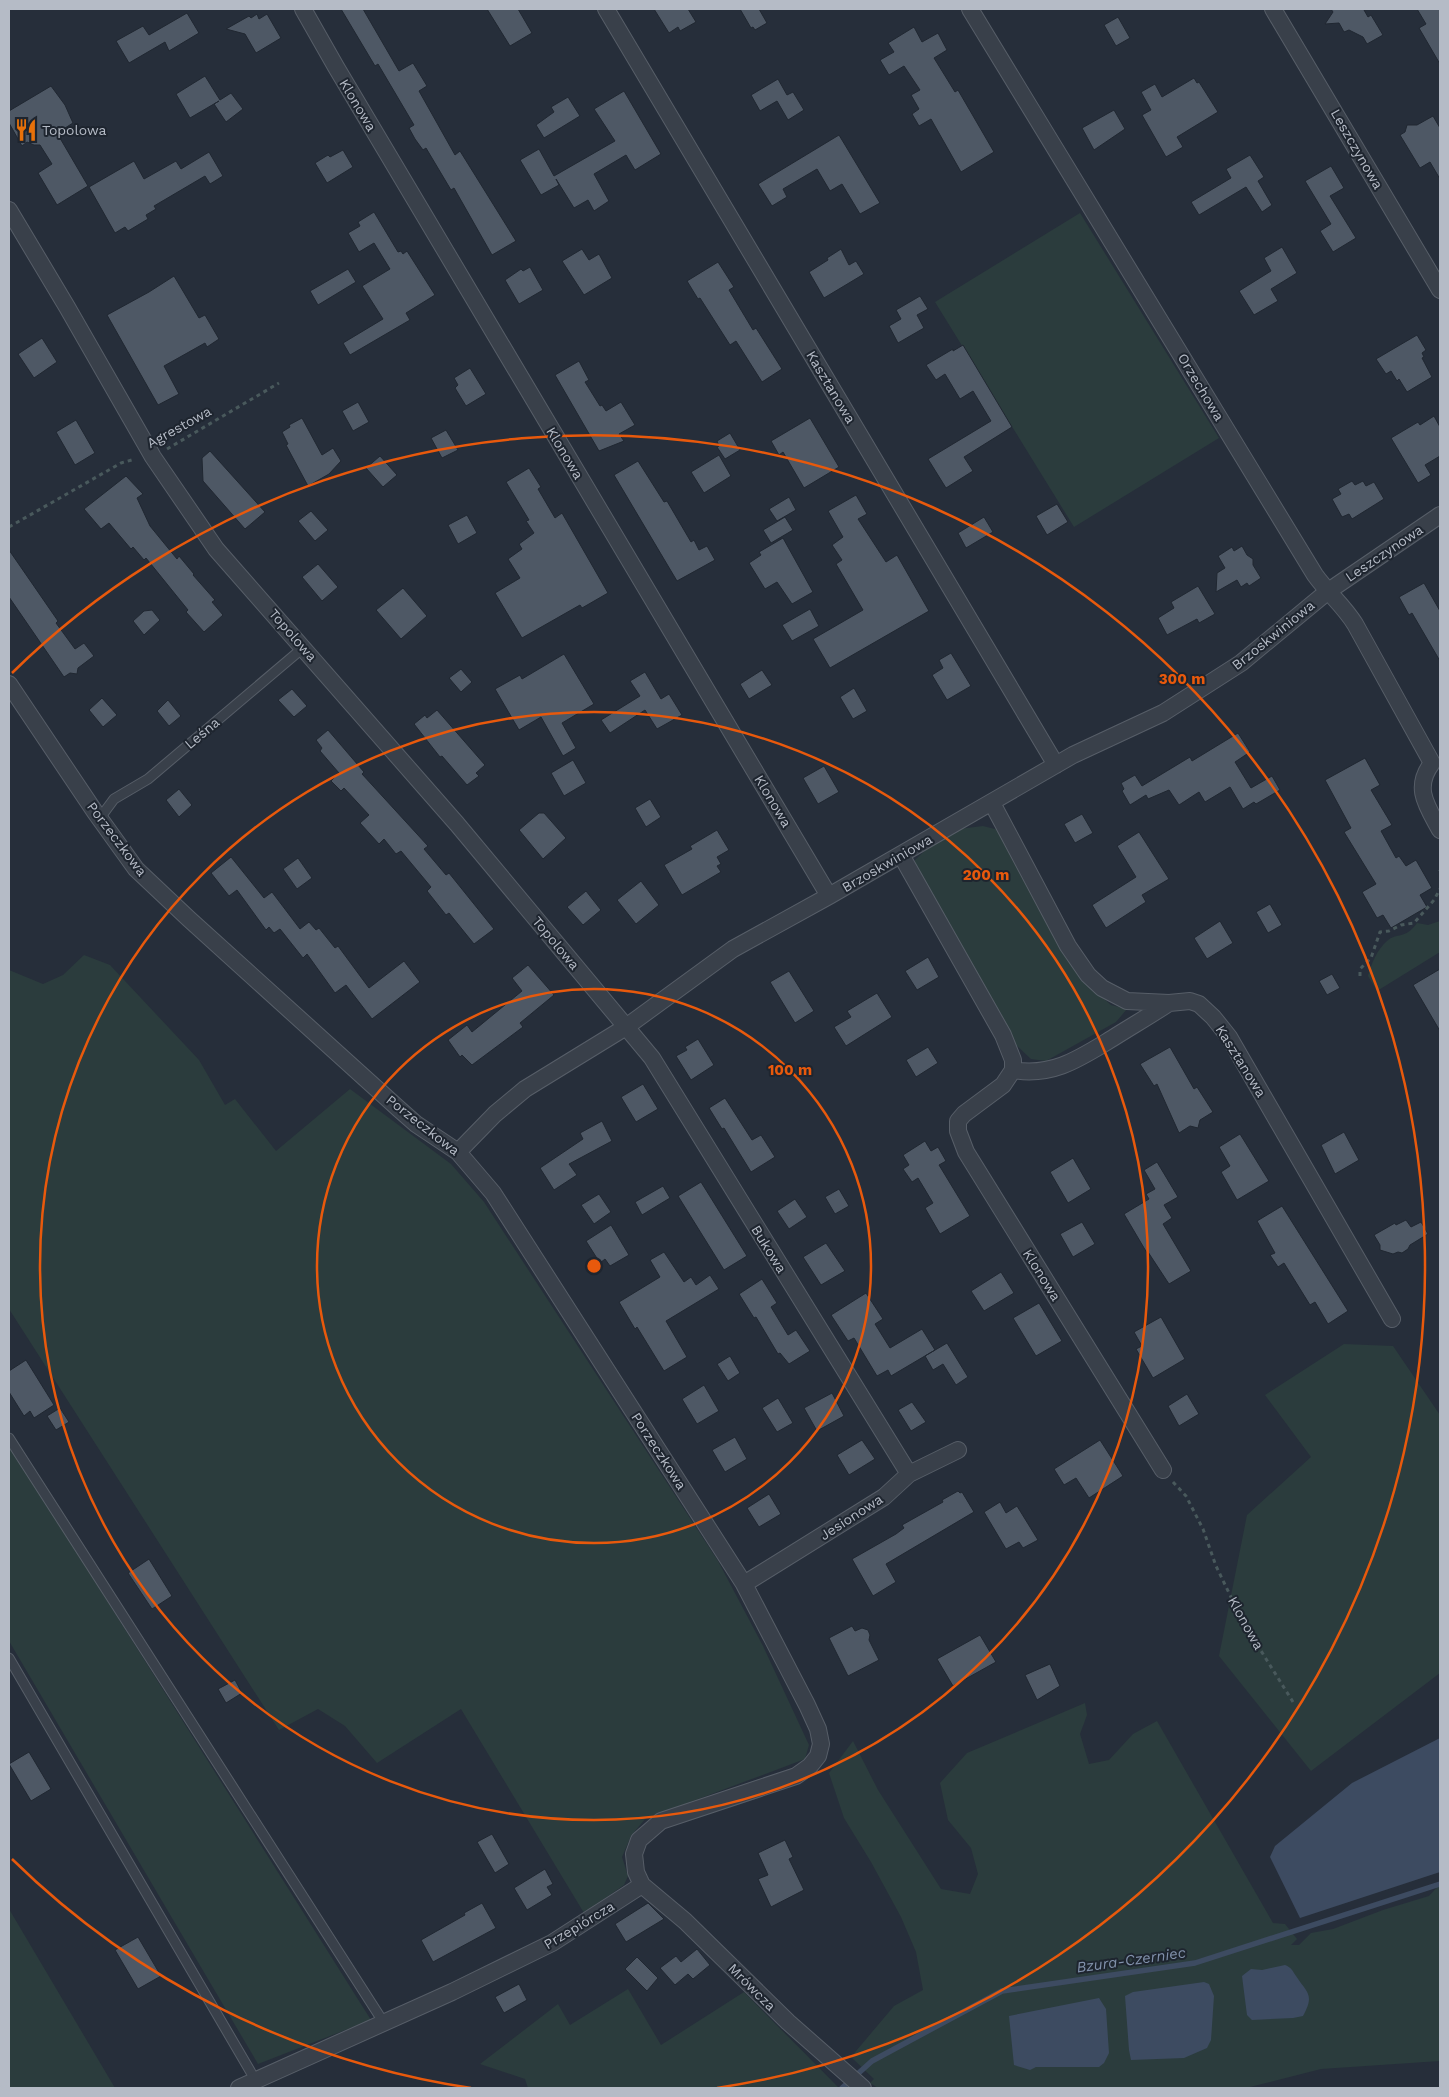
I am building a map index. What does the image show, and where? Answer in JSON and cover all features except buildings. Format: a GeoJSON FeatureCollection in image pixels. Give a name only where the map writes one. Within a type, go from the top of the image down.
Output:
{"type":"FeatureCollection","features":[{"type":"Feature","properties":{"kind":"street","name":"Klonowa"},"geometry":{"type":"LineString","coordinates":[[303,9],[829,896]]}},
{"type":"Feature","properties":{"kind":"street","name":"Kasztanowa"},"geometry":{"type":"LineString","coordinates":[[606,9],[1056,765]]}},
{"type":"Feature","properties":{"kind":"street","name":"Orzechowa"},"geometry":{"type":"LineString","coordinates":[[970,9],[1327,592],[1347,611],[1436,762],[1423,775],[1423,798],[1440,830]]}},
{"type":"Feature","properties":{"kind":"street","name":"Leszczynowa"},"geometry":{"type":"LineString","coordinates":[[1273,9],[1440,290]]}},
{"type":"Feature","properties":{"kind":"street","name":"Topolowa"},"geometry":{"type":"LineString","coordinates":[[9,210],[67,306],[153,457],[216,549],[304,647],[457,824],[626,1026]]}},
{"type":"Feature","properties":{"kind":"street","name":"Leszczynowa"},"geometry":{"type":"LineString","coordinates":[[1327,592],[1440,515]]}},
{"type":"Feature","properties":{"kind":"street","name":"Brzoskwiniowa"},"geometry":{"type":"LineString","coordinates":[[458,1152],[494,1114],[525,1089],[626,1026],[733,949],[901,855],[1073,755],[1163,713],[1241,663],[1327,592]]}},
{"type":"Feature","properties":{"kind":"street","name":"Porzeczkowa"},"geometry":{"type":"LineString","coordinates":[[9,684],[136,869],[416,1124],[458,1152],[493,1193],[744,1584],[818,1729],[821,1744],[818,1756],[810,1766],[796,1776],[661,1821],[639,1840],[634,1854],[636,1872],[642,1885]]}},
{"type":"Feature","properties":{"kind":"street","name":"Kasztanowa"},"geometry":{"type":"LineString","coordinates":[[992,803],[1068,946],[1088,975],[1102,988],[1127,1001],[1169,1003],[1190,1001],[1199,1004],[1229,1037],[1392,1319]]}},
{"type":"Feature","properties":{"kind":"street"},"geometry":{"type":"LineString","coordinates":[[901,855],[1003,1035],[1013,1060],[1013,1070],[1027,1073],[1053,1069],[1073,1062],[1169,1003]]}},
{"type":"Feature","properties":{"kind":"street","name":"Bukowa"},"geometry":{"type":"LineString","coordinates":[[626,1026],[652,1058],[909,1474]]}},
{"type":"Feature","properties":{"kind":"street","name":"Klonowa"},"geometry":{"type":"LineString","coordinates":[[1013,1070],[1003,1084],[964,1114],[958,1121],[958,1131],[966,1152],[1163,1470]]}},
{"type":"Feature","properties":{"kind":"street","name":"Jesionowa"},"geometry":{"type":"LineString","coordinates":[[744,1584],[884,1497],[909,1474],[958,1450]]}},
{"type":"Feature","properties":{"kind":"street","name":"Przepiórcza"},"geometry":{"type":"LineString","coordinates":[[239,2088],[384,2023],[552,1943],[642,1885]]}},
{"type":"Feature","properties":{"kind":"street","name":"Mrówcza"},"geometry":{"type":"LineString","coordinates":[[642,1885],[685,1921],[788,2022],[863,2088]]}},
{"type":"Feature","properties":{"kind":"lane","name":"Leśna"},"geometry":{"type":"LineString","coordinates":[[100,818],[114,799],[148,779],[304,647]]}},
{"type":"Feature","properties":{"kind":"lane"},"geometry":{"type":"LineString","coordinates":[[9,1438],[384,2023]]}},
{"type":"Feature","properties":{"kind":"lane"},"geometry":{"type":"LineString","coordinates":[[9,1658],[256,2081]]}},
{"type":"Feature","properties":{"kind":"path","name":"Agrestowa"},"geometry":{"type":"LineString","coordinates":[[9,527],[121,462],[153,457],[279,383]]}},
{"type":"Feature","properties":{"kind":"path"},"geometry":{"type":"LineString","coordinates":[[1360,976],[1360,969],[1371,958],[1380,932],[1390,931],[1401,925],[1414,923],[1434,900],[1440,889]]}},
{"type":"Feature","properties":{"kind":"path","name":"Klonowa"},"geometry":{"type":"LineString","coordinates":[[1163,1470],[1186,1496],[1203,1529],[1216,1566],[1243,1622],[1293,1702]]}},
{"type":"Feature","properties":{"kind":"shaded area"},"geometry":{"type":"Polygon","coordinates":[[[1080,213],[1219,438],[1074,527],[935,302],[1080,213]]]}},
{"type":"Feature","properties":{"kind":"shaded area"},"geometry":{"type":"Polygon","coordinates":[[[983,826],[1003,831],[1093,989],[1111,1005],[1127,1009],[1116,1022],[1046,1061],[1031,1059],[1016,1045],[915,870],[915,860],[931,845],[959,829],[983,826]]]}},
{"type":"Feature","properties":{"kind":"shaded area"},"geometry":{"type":"Polygon","coordinates":[[[1440,921],[1440,952],[1377,991],[1368,976],[1375,957],[1383,945],[1391,938],[1409,932],[1417,923],[1428,925],[1440,921]]]}},
{"type":"Feature","properties":{"kind":"shaded area"},"geometry":{"type":"Polygon","coordinates":[[[84,955],[110,965],[199,1060],[225,1105],[235,1099],[276,1151],[350,1089],[451,1164],[484,1202],[718,1561],[763,1646],[809,1745],[805,1759],[645,1819],[631,1836],[622,1857],[628,1876],[624,1885],[584,1913],[461,1709],[377,1763],[345,1726],[318,1709],[279,1730],[9,1309],[9,970],[43,984],[63,975],[84,955]]]}},
{"type":"Feature","properties":{"kind":"shaded area"},"geometry":{"type":"Polygon","coordinates":[[[1344,1344],[1393,1346],[1440,1415],[1440,1673],[1311,1771],[1219,1656],[1247,1515],[1311,1457],[1265,1395],[1344,1344]]]}},
{"type":"Feature","properties":{"kind":"shaded area"},"geometry":{"type":"Polygon","coordinates":[[[9,1445],[371,2020],[258,2064],[9,1641],[9,1445]]]}},
{"type":"Feature","properties":{"kind":"shaded area"},"geometry":{"type":"Polygon","coordinates":[[[1085,1703],[1087,1715],[1080,1734],[1089,1764],[1109,1760],[1133,1734],[1157,1721],[1273,1923],[1285,1924],[1297,1939],[1291,1945],[1299,1945],[1311,1933],[1333,1929],[1383,1910],[1429,1896],[1440,1884],[1440,2061],[1321,2069],[1246,2088],[878,2088],[870,2083],[874,2079],[851,2057],[894,2006],[923,1990],[916,1952],[901,1917],[844,1818],[829,1773],[853,1741],[878,1790],[941,1889],[970,1894],[978,1874],[971,1848],[948,1820],[940,1783],[967,1753],[1085,1703]]]}},
{"type":"Feature","properties":{"kind":"shaded area"},"geometry":{"type":"Polygon","coordinates":[[[9,1909],[115,2088],[9,2088],[9,1909]]]}},
{"type":"Feature","properties":{"kind":"shaded area"},"geometry":{"type":"Polygon","coordinates":[[[628,1989],[661,2045],[744,1992],[839,2088],[528,2088],[525,2079],[480,2064],[558,2004],[570,2025],[628,1989]]]}},
{"type":"Feature","properties":{"kind":"water"},"geometry":{"type":"Polygon","coordinates":[[[1440,1738],[1440,1872],[1300,1918],[1270,1857],[1275,1846],[1352,1783],[1440,1738]]]}},
{"type":"Feature","properties":{"kind":"water"},"geometry":{"type":"Polygon","coordinates":[[[1285,1965],[1292,1969],[1308,1994],[1309,2003],[1303,2016],[1252,2020],[1247,2015],[1242,1976],[1251,1969],[1262,1970],[1285,1965]]]}},
{"type":"Feature","properties":{"kind":"water"},"geometry":{"type":"Polygon","coordinates":[[[1204,1982],[1209,1984],[1214,1996],[1211,2040],[1207,2048],[1184,2058],[1131,2060],[1125,1996],[1133,1992],[1204,1982]]]}},
{"type":"Feature","properties":{"kind":"water"},"geometry":{"type":"Polygon","coordinates":[[[1099,1998],[1106,2009],[1109,2053],[1104,2063],[1099,2067],[1036,2067],[1030,2070],[1014,2065],[1009,2016],[1099,1998]]]}},
{"type":"Feature","properties":{"kind":"waterway","name":"Bzura-Czerniec"},"geometry":{"type":"LineString","coordinates":[[842,2088],[872,2061],[1002,1991],[1195,1963],[1440,1884]]}},
{"type":"Feature","properties":{"kind":"place","name":"Topolowa"},"geometry":{"type":"Point","coordinates":[26,130]}}]}
